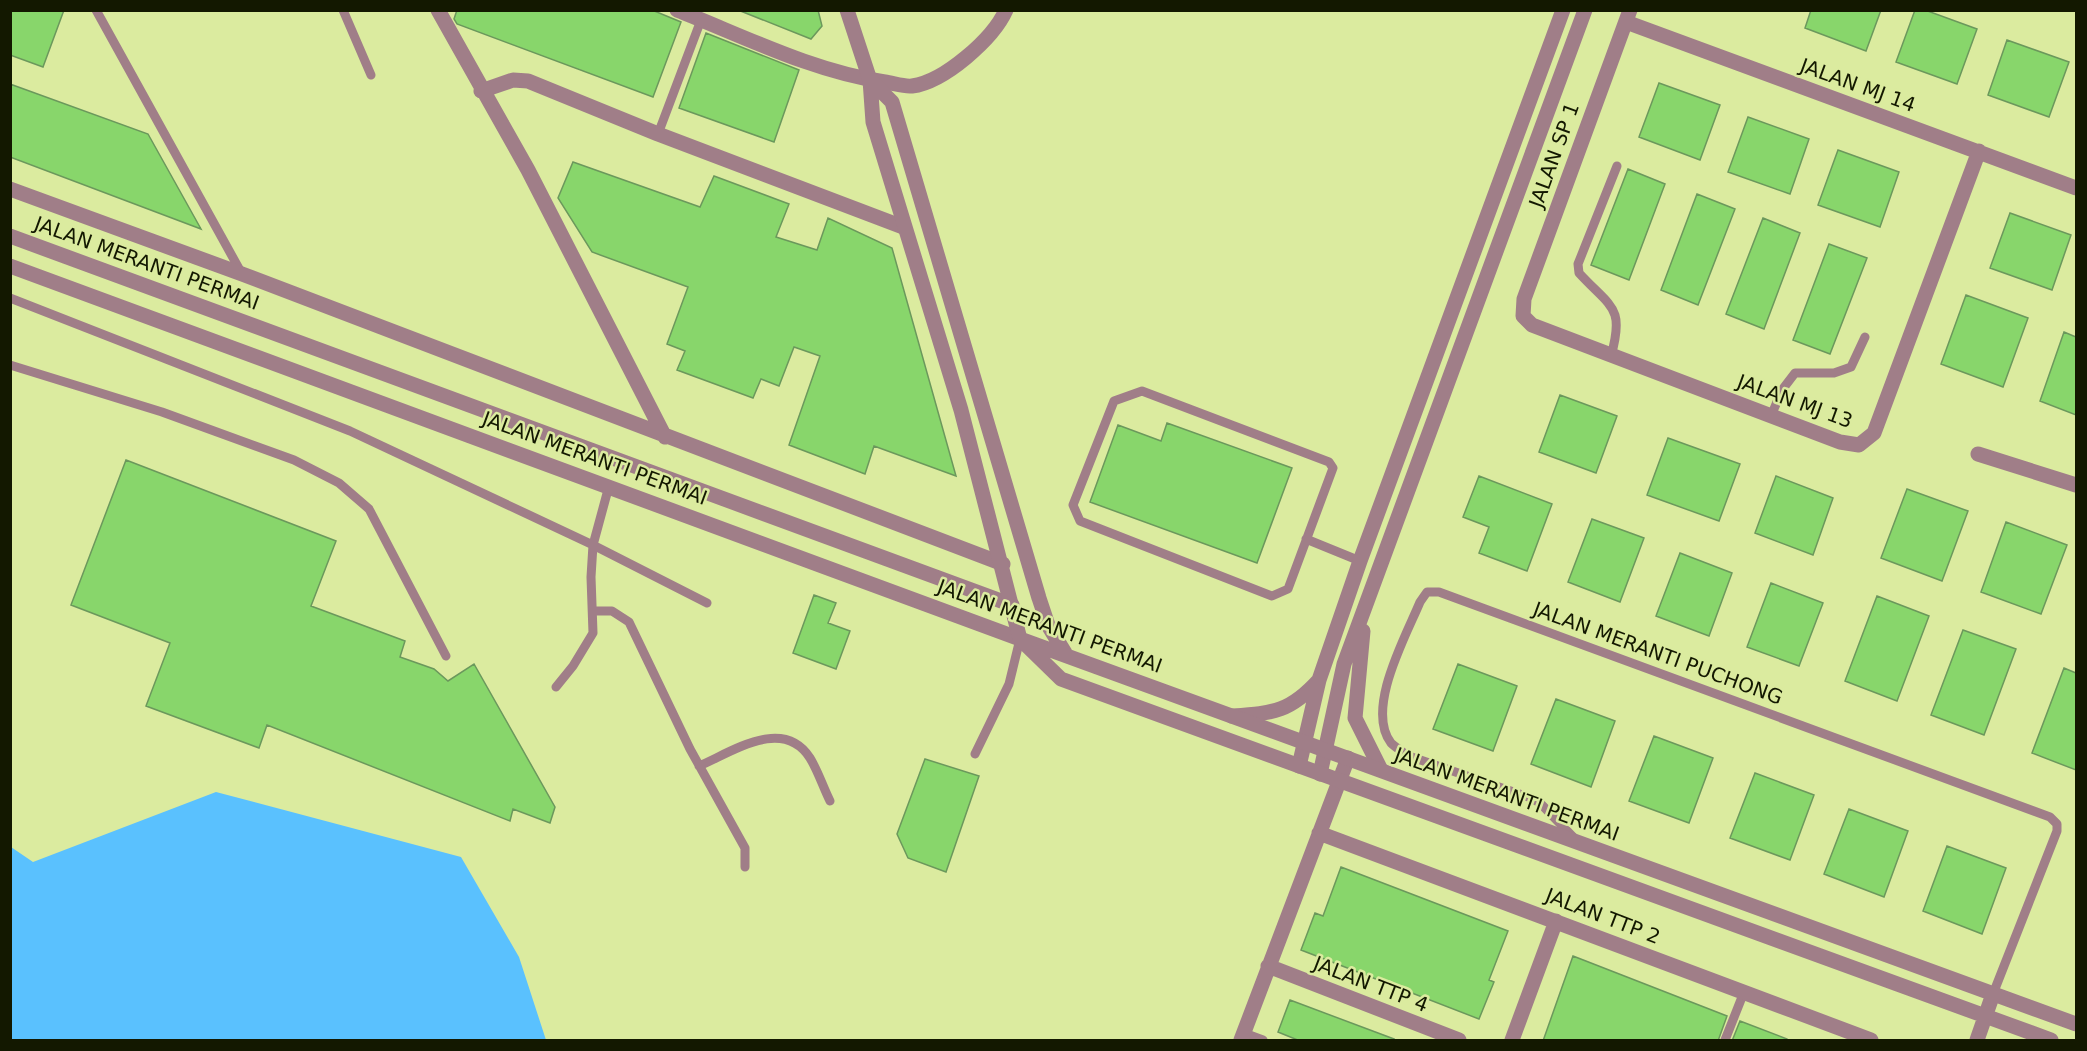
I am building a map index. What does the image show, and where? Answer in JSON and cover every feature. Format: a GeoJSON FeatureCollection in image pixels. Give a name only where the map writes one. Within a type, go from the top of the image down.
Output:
{"type":"FeatureCollection","features":[{"type":"Feature","properties":{"kind":"street"},"geometry":{"type":"LineString","coordinates":[[438,10],[481,91],[528,170],[665,436]]}},
{"type":"Feature","properties":{"kind":"street"},"geometry":{"type":"LineString","coordinates":[[677,10],[809,61],[870,80],[912,86],[945,75],[1000,23],[1006,10]]}},
{"type":"Feature","properties":{"kind":"street"},"geometry":{"type":"LineString","coordinates":[[847,10],[870,80],[873,122],[903,227],[961,410],[1003,564],[1020,639],[1061,679],[2051,1041]]}},
{"type":"Feature","properties":{"kind":"street"},"geometry":{"type":"LineString","coordinates":[[1299,766],[1319,680],[1360,561],[1563,10]]}},
{"type":"Feature","properties":{"kind":"street"},"geometry":{"type":"LineString","coordinates":[[1320,774],[1344,664],[1585,10]]}},
{"type":"Feature","properties":{"kind":"street","name":"JALAN MJ 14"},"geometry":{"type":"LineString","coordinates":[[1628,16],[2076,188]]}},
{"type":"Feature","properties":{"kind":"street","name":"JALAN SP 1"},"geometry":{"type":"LineString","coordinates":[[1523,315],[1524,299],[1628,16]]}},
{"type":"Feature","properties":{"kind":"street"},"geometry":{"type":"LineString","coordinates":[[481,91],[513,80],[528,81],[658,134],[903,227]]}},
{"type":"Feature","properties":{"kind":"street"},"geometry":{"type":"LineString","coordinates":[[870,80],[892,102],[1039,598],[1048,625],[1065,652]]}},
{"type":"Feature","properties":{"kind":"street","name":"JALAN MJ 13"},"geometry":{"type":"LineString","coordinates":[[1523,315],[1532,325],[1611,356],[1840,442],[1859,446],[1874,433],[1979,151]]}},
{"type":"Feature","properties":{"kind":"street"},"geometry":{"type":"LineString","coordinates":[[10,189],[243,274],[1003,564]]}},
{"type":"Feature","properties":{"kind":"street","name":"JALAN MERANTI PERMAI"},"geometry":{"type":"LineString","coordinates":[[10,236],[1012,604]]}},
{"type":"Feature","properties":{"kind":"street","name":"JALAN MERANTI PERMAI"},"geometry":{"type":"LineString","coordinates":[[10,266],[1020,639],[1065,652],[1232,716],[2076,1024]]}},
{"type":"Feature","properties":{"kind":"street"},"geometry":{"type":"LineString","coordinates":[[1978,453],[2076,485]]}},
{"type":"Feature","properties":{"kind":"street"},"geometry":{"type":"LineString","coordinates":[[1365,607],[1355,718],[1381,770]]}},
{"type":"Feature","properties":{"kind":"street"},"geometry":{"type":"LineString","coordinates":[[1232,716],[1273,713],[1291,706],[1319,680]]}},
{"type":"Feature","properties":{"kind":"street"},"geometry":{"type":"LineString","coordinates":[[1243,1037],[1348,758]]}},
{"type":"Feature","properties":{"kind":"street","name":"JALAN TTP 2"},"geometry":{"type":"LineString","coordinates":[[1319,832],[1871,1041]]}},
{"type":"Feature","properties":{"kind":"street"},"geometry":{"type":"LineString","coordinates":[[1512,1041],[1556,921]]}},
{"type":"Feature","properties":{"kind":"street","name":"JALAN TTP 4"},"geometry":{"type":"LineString","coordinates":[[1268,966],[1459,1041]]}},
{"type":"Feature","properties":{"kind":"street"},"geometry":{"type":"LineString","coordinates":[[1977,1041],[1993,994]]}},
{"type":"Feature","properties":{"kind":"lane"},"geometry":{"type":"LineString","coordinates":[[96,10],[243,274]]}},
{"type":"Feature","properties":{"kind":"lane"},"geometry":{"type":"LineString","coordinates":[[343,10],[371,75]]}},
{"type":"Feature","properties":{"kind":"lane"},"geometry":{"type":"LineString","coordinates":[[658,134],[701,20]]}},
{"type":"Feature","properties":{"kind":"lane"},"geometry":{"type":"LineString","coordinates":[[1611,356],[1618,329],[1617,315],[1579,273],[1578,264],[1617,166]]}},
{"type":"Feature","properties":{"kind":"lane"},"geometry":{"type":"LineString","coordinates":[[10,298],[350,431],[593,546],[707,603]]}},
{"type":"Feature","properties":{"kind":"lane"},"geometry":{"type":"LineString","coordinates":[[1771,416],[1782,390],[1795,373],[1834,373],[1851,367],[1865,337]]}},
{"type":"Feature","properties":{"kind":"lane"},"geometry":{"type":"LineString","coordinates":[[10,364],[173,416],[294,460],[339,483],[369,509],[446,656]]}},
{"type":"Feature","properties":{"kind":"lane"},"geometry":{"type":"LineString","coordinates":[[1142,391],[1329,462],[1333,468],[1306,539],[1288,589],[1272,596],[1080,521],[1073,505],[1114,401],[1142,391]]}},
{"type":"Feature","properties":{"kind":"lane"},"geometry":{"type":"LineString","coordinates":[[556,687],[573,666],[593,633],[591,577],[593,546],[609,486]]}},
{"type":"Feature","properties":{"kind":"lane"},"geometry":{"type":"LineString","coordinates":[[1306,539],[1360,561]]}},
{"type":"Feature","properties":{"kind":"lane","name":"JALAN MERANTI PUCHONG"},"geometry":{"type":"LineString","coordinates":[[1578,842],[1540,803],[1532,798],[1406,754],[1392,743],[1385,729],[1382,702],[1420,602],[1427,592],[1439,592],[2050,817],[2057,824],[2057,831],[1993,994]]}},
{"type":"Feature","properties":{"kind":"lane"},"geometry":{"type":"LineString","coordinates":[[593,611],[612,611],[622,615],[629,622],[699,766],[745,848],[745,867]]}},
{"type":"Feature","properties":{"kind":"lane"},"geometry":{"type":"LineString","coordinates":[[975,754],[1009,684],[1020,639]]}},
{"type":"Feature","properties":{"kind":"lane"},"geometry":{"type":"LineString","coordinates":[[699,766],[759,740],[770,737],[782,738],[799,747],[809,757],[830,801]]}},
{"type":"Feature","properties":{"kind":"lane"},"geometry":{"type":"LineString","coordinates":[[1725,1041],[1744,992]]}},
{"type":"Feature","properties":{"kind":"lane"},"geometry":{"type":"LineString","coordinates":[[1243,1037],[1263,1041]]}},
{"type":"Feature","properties":{"kind":"water"},"geometry":{"type":"Polygon","coordinates":[[[216,792],[461,857],[519,957],[546,1040],[11,1040],[11,847],[33,862],[216,792]]]}},
{"type":"Feature","properties":{"kind":"building"},"geometry":{"type":"Polygon","coordinates":[[[10,10],[64,10],[43,67],[10,55],[10,10]]]}},
{"type":"Feature","properties":{"kind":"building"},"geometry":{"type":"Polygon","coordinates":[[[457,10],[652,10],[681,22],[653,97],[457,24],[454,19],[457,10]]]}},
{"type":"Feature","properties":{"kind":"building"},"geometry":{"type":"Polygon","coordinates":[[[738,10],[818,10],[822,26],[811,39],[738,10]]]}},
{"type":"Feature","properties":{"kind":"building"},"geometry":{"type":"Polygon","coordinates":[[[1811,10],[1881,10],[1866,51],[1805,28],[1811,10]]]}},
{"type":"Feature","properties":{"kind":"building"},"geometry":{"type":"Polygon","coordinates":[[[1915,10],[1925,10],[1977,29],[1957,84],[1896,62],[1915,10]]]}},
{"type":"Feature","properties":{"kind":"building"},"geometry":{"type":"Polygon","coordinates":[[[706,33],[799,70],[774,142],[679,108],[706,33]]]}},
{"type":"Feature","properties":{"kind":"building"},"geometry":{"type":"Polygon","coordinates":[[[2007,40],[2069,62],[2049,117],[1988,95],[2007,40]]]}},
{"type":"Feature","properties":{"kind":"building"},"geometry":{"type":"Polygon","coordinates":[[[1659,83],[1720,105],[1700,160],[1639,137],[1659,83]]]}},
{"type":"Feature","properties":{"kind":"building"},"geometry":{"type":"Polygon","coordinates":[[[10,84],[148,134],[201,229],[10,157],[10,84]]]}},
{"type":"Feature","properties":{"kind":"building"},"geometry":{"type":"Polygon","coordinates":[[[1748,117],[1809,139],[1790,194],[1728,172],[1748,117]]]}},
{"type":"Feature","properties":{"kind":"building"},"geometry":{"type":"Polygon","coordinates":[[[1838,150],[1899,172],[1880,227],[1818,205],[1838,150]]]}},
{"type":"Feature","properties":{"kind":"building"},"geometry":{"type":"Polygon","coordinates":[[[573,162],[700,207],[714,176],[789,204],[776,237],[817,250],[828,218],[892,248],[956,476],[874,446],[865,474],[789,445],[820,356],[794,347],[779,386],[761,379],[753,398],[677,370],[685,351],[667,344],[688,287],[592,252],[558,198],[573,162]]]}},
{"type":"Feature","properties":{"kind":"building"},"geometry":{"type":"Polygon","coordinates":[[[1628,169],[1665,184],[1629,280],[1591,265],[1628,169]]]}},
{"type":"Feature","properties":{"kind":"building"},"geometry":{"type":"Polygon","coordinates":[[[1697,194],[1735,209],[1698,305],[1661,290],[1697,194]]]}},
{"type":"Feature","properties":{"kind":"building"},"geometry":{"type":"Polygon","coordinates":[[[2010,213],[2071,235],[2052,290],[1990,268],[2010,213]]]}},
{"type":"Feature","properties":{"kind":"building"},"geometry":{"type":"Polygon","coordinates":[[[1763,218],[1800,233],[1764,329],[1726,314],[1763,218]]]}},
{"type":"Feature","properties":{"kind":"building"},"geometry":{"type":"Polygon","coordinates":[[[1829,244],[1867,258],[1830,354],[1793,340],[1829,244]]]}},
{"type":"Feature","properties":{"kind":"building"},"geometry":{"type":"Polygon","coordinates":[[[1966,295],[2028,318],[2003,387],[1941,364],[1966,295]]]}},
{"type":"Feature","properties":{"kind":"building"},"geometry":{"type":"Polygon","coordinates":[[[2064,332],[2076,337],[2076,415],[2040,401],[2064,332]]]}},
{"type":"Feature","properties":{"kind":"building"},"geometry":{"type":"Polygon","coordinates":[[[1560,395],[1617,416],[1596,473],[1539,452],[1560,395]]]}},
{"type":"Feature","properties":{"kind":"building"},"geometry":{"type":"Polygon","coordinates":[[[1167,423],[1292,468],[1257,563],[1090,502],[1118,425],[1161,441],[1167,423]]]}},
{"type":"Feature","properties":{"kind":"building"},"geometry":{"type":"Polygon","coordinates":[[[1668,438],[1740,464],[1719,521],[1647,495],[1668,438]]]}},
{"type":"Feature","properties":{"kind":"building"},"geometry":{"type":"Polygon","coordinates":[[[126,460],[336,541],[311,606],[405,641],[400,657],[434,669],[448,681],[474,664],[555,807],[550,823],[513,809],[510,821],[267,725],[259,748],[146,706],[170,643],[71,605],[126,460]]]}},
{"type":"Feature","properties":{"kind":"building"},"geometry":{"type":"Polygon","coordinates":[[[1479,476],[1552,504],[1527,571],[1479,553],[1489,527],[1463,517],[1479,476]]]}},
{"type":"Feature","properties":{"kind":"building"},"geometry":{"type":"Polygon","coordinates":[[[1776,476],[1833,498],[1813,555],[1755,533],[1776,476]]]}},
{"type":"Feature","properties":{"kind":"building"},"geometry":{"type":"Polygon","coordinates":[[[1907,489],[1968,511],[1942,581],[1881,558],[1907,489]]]}},
{"type":"Feature","properties":{"kind":"building"},"geometry":{"type":"Polygon","coordinates":[[[1592,519],[1644,538],[1620,602],[1568,582],[1592,519]]]}},
{"type":"Feature","properties":{"kind":"building"},"geometry":{"type":"Polygon","coordinates":[[[2006,522],[2067,545],[2041,614],[1981,592],[2006,522]]]}},
{"type":"Feature","properties":{"kind":"building"},"geometry":{"type":"Polygon","coordinates":[[[1680,553],[1732,573],[1709,636],[1656,616],[1680,553]]]}},
{"type":"Feature","properties":{"kind":"building"},"geometry":{"type":"Polygon","coordinates":[[[1771,583],[1823,603],[1799,666],[1747,647],[1771,583]]]}},
{"type":"Feature","properties":{"kind":"building"},"geometry":{"type":"Polygon","coordinates":[[[814,595],[836,603],[828,623],[850,631],[836,669],[793,653],[814,595]]]}},
{"type":"Feature","properties":{"kind":"building"},"geometry":{"type":"Polygon","coordinates":[[[1877,596],[1929,616],[1897,701],[1845,681],[1877,596]]]}},
{"type":"Feature","properties":{"kind":"building"},"geometry":{"type":"Polygon","coordinates":[[[1963,630],[2016,649],[1984,735],[1931,715],[1963,630]]]}},
{"type":"Feature","properties":{"kind":"building"},"geometry":{"type":"Polygon","coordinates":[[[1458,664],[1517,686],[1493,751],[1433,729],[1458,664]]]}},
{"type":"Feature","properties":{"kind":"building"},"geometry":{"type":"Polygon","coordinates":[[[2064,668],[2076,673],[2076,770],[2032,753],[2064,668]]]}},
{"type":"Feature","properties":{"kind":"building"},"geometry":{"type":"Polygon","coordinates":[[[1556,699],[1615,721],[1591,787],[1531,764],[1556,699]]]}},
{"type":"Feature","properties":{"kind":"building"},"geometry":{"type":"Polygon","coordinates":[[[1654,736],[1713,758],[1689,823],[1629,801],[1654,736]]]}},
{"type":"Feature","properties":{"kind":"building"},"geometry":{"type":"Polygon","coordinates":[[[925,759],[979,776],[946,872],[908,858],[897,834],[925,759]]]}},
{"type":"Feature","properties":{"kind":"building"},"geometry":{"type":"Polygon","coordinates":[[[1755,773],[1814,795],[1790,860],[1730,838],[1755,773]]]}},
{"type":"Feature","properties":{"kind":"building"},"geometry":{"type":"Polygon","coordinates":[[[1849,809],[1908,831],[1884,897],[1824,874],[1849,809]]]}},
{"type":"Feature","properties":{"kind":"building"},"geometry":{"type":"Polygon","coordinates":[[[1947,846],[2006,868],[1982,934],[1923,911],[1947,846]]]}},
{"type":"Feature","properties":{"kind":"building"},"geometry":{"type":"Polygon","coordinates":[[[1341,867],[1508,931],[1489,980],[1494,982],[1479,1019],[1301,950],[1315,913],[1323,916],[1341,867]]]}},
{"type":"Feature","properties":{"kind":"building"},"geometry":{"type":"Polygon","coordinates":[[[1573,956],[1727,1016],[1718,1041],[1543,1041],[1573,956]]]}},
{"type":"Feature","properties":{"kind":"building"},"geometry":{"type":"Polygon","coordinates":[[[1290,1000],[1394,1039],[1393,1041],[1300,1041],[1278,1032],[1290,1000]]]}},
{"type":"Feature","properties":{"kind":"building"},"geometry":{"type":"Polygon","coordinates":[[[1740,1021],[1787,1039],[1787,1041],[1732,1041],[1740,1021]]]}}]}
